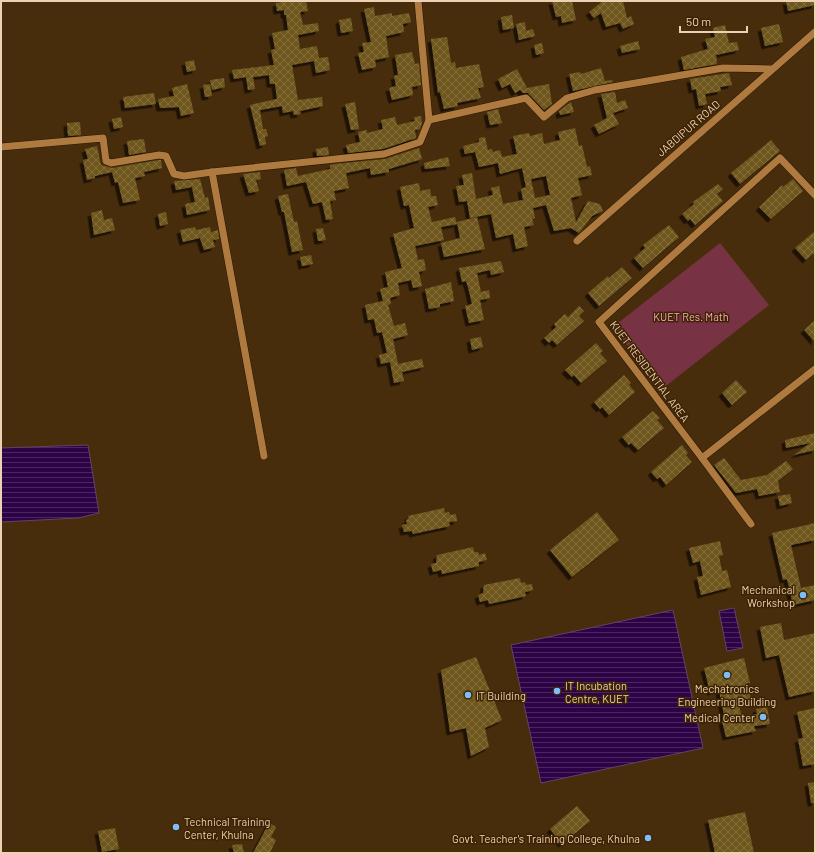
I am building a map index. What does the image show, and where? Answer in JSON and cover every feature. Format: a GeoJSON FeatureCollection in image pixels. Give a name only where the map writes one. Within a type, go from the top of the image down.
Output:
{"type":"FeatureCollection","features":[{"type":"Feature","properties":{"kind":"street"},"geometry":{"type":"LineString","coordinates":[[1,147],[103,138],[106,161],[111,163],[159,155],[166,156],[174,174],[184,176],[384,154],[420,142],[429,120],[418,1]]}},
{"type":"Feature","properties":{"kind":"street","name":"JABDIPUR ROAD"},"geometry":{"type":"LineString","coordinates":[[577,240],[815,32]]}},
{"type":"Feature","properties":{"kind":"street"},"geometry":{"type":"LineString","coordinates":[[429,120],[526,98],[544,118],[567,98],[595,90],[723,68],[772,68]]}},
{"type":"Feature","properties":{"kind":"street","name":"KUET RESIDENTIAL AREA"},"geometry":{"type":"LineString","coordinates":[[702,458],[599,322],[780,158],[815,195]]}},
{"type":"Feature","properties":{"kind":"street"},"geometry":{"type":"LineString","coordinates":[[212,172],[264,456]]}},
{"type":"Feature","properties":{"kind":"street"},"geometry":{"type":"LineString","coordinates":[[751,524],[702,458],[815,369]]}},
{"type":"Feature","properties":{"kind":"green space","name":"KUET Res. Math"},"geometry":{"type":"Polygon","coordinates":[[[720,243],[769,305],[662,389],[613,327],[720,243]]]}},
{"type":"Feature","properties":{"kind":"shaded area"},"geometry":{"type":"Polygon","coordinates":[[[88,445],[99,513],[78,518],[1,522],[1,448],[88,445]]]}},
{"type":"Feature","properties":{"kind":"shaded area"},"geometry":{"type":"Polygon","coordinates":[[[734,608],[743,648],[727,651],[719,611],[734,608]]]}},
{"type":"Feature","properties":{"kind":"shaded area"},"geometry":{"type":"Polygon","coordinates":[[[673,610],[703,748],[541,783],[511,645],[673,610]]]}},
{"type":"Feature","properties":{"kind":"building"},"geometry":{"type":"Polygon","coordinates":[[[306,1],[308,11],[300,12],[303,25],[318,23],[319,31],[298,35],[300,49],[317,46],[319,58],[328,57],[330,70],[316,73],[314,61],[292,65],[298,100],[322,97],[323,106],[300,111],[301,114],[294,115],[293,111],[283,113],[282,106],[260,110],[263,129],[266,129],[268,136],[265,137],[266,144],[260,146],[250,105],[277,99],[275,84],[270,84],[269,75],[253,77],[255,89],[248,90],[246,77],[234,79],[232,70],[274,65],[271,50],[275,49],[272,33],[288,30],[284,10],[277,11],[276,3],[306,1]]]}},
{"type":"Feature","properties":{"kind":"building"},"geometry":{"type":"Polygon","coordinates":[[[552,1],[572,1],[576,20],[562,23],[561,16],[556,17],[552,1]]]}},
{"type":"Feature","properties":{"kind":"building"},"geometry":{"type":"Polygon","coordinates":[[[603,1],[623,1],[627,18],[631,16],[634,24],[623,29],[620,23],[606,27],[601,13],[594,18],[589,12],[603,1]]]}},
{"type":"Feature","properties":{"kind":"building"},"geometry":{"type":"Polygon","coordinates":[[[786,1],[815,1],[815,5],[788,11],[786,1]]]}},
{"type":"Feature","properties":{"kind":"building"},"geometry":{"type":"Polygon","coordinates":[[[374,7],[375,16],[392,13],[392,16],[409,13],[411,22],[403,24],[404,32],[386,36],[389,57],[375,60],[376,67],[362,70],[358,53],[364,52],[362,43],[371,42],[364,9],[374,7]]]}},
{"type":"Feature","properties":{"kind":"building"},"geometry":{"type":"Polygon","coordinates":[[[512,15],[514,28],[503,30],[501,17],[512,15]]]}},
{"type":"Feature","properties":{"kind":"building"},"geometry":{"type":"Polygon","coordinates":[[[351,18],[353,31],[341,33],[339,20],[351,18]]]}},
{"type":"Feature","properties":{"kind":"building"},"geometry":{"type":"Polygon","coordinates":[[[525,22],[526,31],[533,29],[535,36],[519,40],[516,24],[525,22]]]}},
{"type":"Feature","properties":{"kind":"building"},"geometry":{"type":"Polygon","coordinates":[[[779,24],[783,42],[765,46],[761,28],[779,24]]]}},
{"type":"Feature","properties":{"kind":"building"},"geometry":{"type":"Polygon","coordinates":[[[725,25],[729,43],[737,42],[739,50],[716,55],[717,64],[684,70],[681,57],[708,49],[705,39],[715,37],[713,28],[725,25]]]}},
{"type":"Feature","properties":{"kind":"building"},"geometry":{"type":"Polygon","coordinates":[[[447,37],[451,63],[455,62],[456,68],[479,64],[484,87],[478,88],[481,98],[457,103],[458,106],[444,109],[440,92],[438,93],[431,39],[447,37]]]}},
{"type":"Feature","properties":{"kind":"building"},"geometry":{"type":"Polygon","coordinates":[[[638,41],[640,49],[622,53],[620,46],[638,41]]]}},
{"type":"Feature","properties":{"kind":"building"},"geometry":{"type":"Polygon","coordinates":[[[542,43],[544,53],[536,55],[534,45],[542,43]]]}},
{"type":"Feature","properties":{"kind":"building"},"geometry":{"type":"Polygon","coordinates":[[[412,52],[415,64],[419,63],[421,85],[412,87],[413,95],[392,100],[389,88],[396,86],[394,76],[398,75],[395,55],[412,52]]]}},
{"type":"Feature","properties":{"kind":"building"},"geometry":{"type":"Polygon","coordinates":[[[194,60],[196,70],[187,72],[185,62],[194,60]]]}},
{"type":"Feature","properties":{"kind":"building"},"geometry":{"type":"Polygon","coordinates":[[[601,68],[605,81],[612,80],[613,82],[573,91],[569,74],[580,72],[581,74],[601,68]]]}},
{"type":"Feature","properties":{"kind":"building"},"geometry":{"type":"Polygon","coordinates":[[[517,69],[527,88],[549,84],[552,104],[544,110],[528,93],[523,93],[520,90],[515,93],[510,84],[502,88],[498,79],[517,69]]]}},
{"type":"Feature","properties":{"kind":"building"},"geometry":{"type":"Polygon","coordinates":[[[729,73],[732,85],[720,87],[721,91],[705,94],[707,104],[699,106],[696,89],[692,90],[690,79],[729,73]]]}},
{"type":"Feature","properties":{"kind":"building"},"geometry":{"type":"Polygon","coordinates":[[[224,78],[225,87],[212,90],[210,80],[224,78]]]}},
{"type":"Feature","properties":{"kind":"building"},"geometry":{"type":"Polygon","coordinates":[[[187,84],[194,113],[181,116],[179,107],[160,108],[158,99],[174,96],[172,88],[187,84]]]}},
{"type":"Feature","properties":{"kind":"building"},"geometry":{"type":"Polygon","coordinates":[[[210,84],[212,96],[205,97],[203,85],[210,84]]]}},
{"type":"Feature","properties":{"kind":"building"},"geometry":{"type":"Polygon","coordinates":[[[615,92],[617,103],[625,100],[628,108],[613,113],[619,124],[599,134],[594,125],[607,118],[601,94],[615,92]]]}},
{"type":"Feature","properties":{"kind":"building"},"geometry":{"type":"Polygon","coordinates":[[[154,93],[156,104],[125,108],[123,97],[154,93]]]}},
{"type":"Feature","properties":{"kind":"building"},"geometry":{"type":"Polygon","coordinates":[[[355,102],[359,129],[351,130],[345,104],[355,102]]]}},
{"type":"Feature","properties":{"kind":"building"},"geometry":{"type":"Polygon","coordinates":[[[571,102],[574,112],[560,115],[559,111],[571,102]]]}},
{"type":"Feature","properties":{"kind":"building"},"geometry":{"type":"Polygon","coordinates":[[[498,109],[502,123],[490,125],[487,112],[498,109]]]}},
{"type":"Feature","properties":{"kind":"building"},"geometry":{"type":"Polygon","coordinates":[[[421,116],[422,123],[420,129],[415,130],[416,138],[383,149],[348,153],[346,145],[360,142],[358,132],[367,130],[367,133],[383,129],[381,120],[395,117],[397,125],[415,121],[414,117],[421,116]]]}},
{"type":"Feature","properties":{"kind":"building"},"geometry":{"type":"Polygon","coordinates":[[[121,117],[123,127],[114,129],[112,119],[121,117]]]}},
{"type":"Feature","properties":{"kind":"building"},"geometry":{"type":"Polygon","coordinates":[[[80,122],[81,135],[68,136],[67,123],[80,122]]]}},
{"type":"Feature","properties":{"kind":"building"},"geometry":{"type":"Polygon","coordinates":[[[575,128],[579,146],[582,145],[587,167],[590,166],[592,175],[578,178],[582,195],[571,198],[576,222],[588,201],[600,204],[603,211],[592,216],[579,233],[571,228],[554,231],[546,205],[533,208],[535,218],[532,219],[534,225],[524,227],[528,246],[516,249],[513,234],[496,238],[491,214],[470,218],[467,201],[459,202],[456,186],[464,185],[462,175],[472,173],[476,199],[493,195],[491,188],[499,186],[503,204],[523,200],[521,189],[526,187],[522,168],[500,174],[498,163],[479,167],[475,152],[465,154],[463,146],[479,142],[479,138],[485,137],[488,150],[492,149],[493,152],[500,150],[502,157],[517,154],[513,136],[529,133],[530,136],[542,133],[544,144],[560,140],[558,132],[575,128]],[[546,176],[531,179],[535,198],[550,195],[546,176]]]}},
{"type":"Feature","properties":{"kind":"building"},"geometry":{"type":"Polygon","coordinates":[[[144,139],[146,152],[129,155],[127,141],[144,139]]]}},
{"type":"Feature","properties":{"kind":"building"},"geometry":{"type":"Polygon","coordinates":[[[771,140],[780,151],[740,184],[731,173],[771,140]]]}},
{"type":"Feature","properties":{"kind":"building"},"geometry":{"type":"Polygon","coordinates":[[[97,146],[101,165],[112,168],[161,160],[162,168],[144,172],[145,176],[135,178],[140,200],[123,203],[118,182],[115,183],[112,172],[95,176],[95,178],[87,180],[83,160],[88,159],[85,149],[97,146]]]}},
{"type":"Feature","properties":{"kind":"building"},"geometry":{"type":"Polygon","coordinates":[[[328,147],[329,155],[317,156],[316,149],[328,147]]]}},
{"type":"Feature","properties":{"kind":"building"},"geometry":{"type":"Polygon","coordinates":[[[419,148],[422,159],[389,169],[389,172],[371,175],[370,168],[346,173],[349,188],[334,191],[336,200],[330,201],[333,219],[326,220],[322,202],[313,204],[306,182],[287,186],[284,170],[296,168],[298,176],[330,169],[330,165],[385,159],[419,148]]]}},
{"type":"Feature","properties":{"kind":"building"},"geometry":{"type":"Polygon","coordinates":[[[448,157],[450,166],[425,169],[424,163],[448,157]]]}},
{"type":"Feature","properties":{"kind":"building"},"geometry":{"type":"Polygon","coordinates":[[[260,172],[261,179],[256,180],[259,191],[249,193],[243,174],[260,172]]]}},
{"type":"Feature","properties":{"kind":"building"},"geometry":{"type":"Polygon","coordinates":[[[200,179],[205,198],[208,197],[210,210],[187,215],[185,204],[195,202],[192,187],[176,190],[174,181],[200,179]]]}},
{"type":"Feature","properties":{"kind":"building"},"geometry":{"type":"Polygon","coordinates":[[[793,179],[803,191],[771,219],[759,207],[782,185],[783,187],[793,179]]]}},
{"type":"Feature","properties":{"kind":"building"},"geometry":{"type":"Polygon","coordinates":[[[419,183],[420,191],[430,189],[431,196],[436,196],[438,205],[428,207],[432,222],[455,217],[457,224],[441,227],[444,240],[415,246],[418,260],[424,259],[426,270],[419,272],[422,286],[413,288],[411,280],[398,283],[400,295],[390,298],[391,304],[388,305],[394,326],[405,323],[408,335],[393,339],[398,364],[422,359],[424,367],[402,372],[404,381],[394,383],[390,362],[381,364],[379,355],[387,353],[382,332],[377,333],[374,319],[368,320],[365,305],[383,301],[380,289],[388,287],[385,272],[402,268],[393,234],[414,228],[409,205],[404,206],[400,187],[419,183]]]}},
{"type":"Feature","properties":{"kind":"building"},"geometry":{"type":"Polygon","coordinates":[[[718,184],[723,189],[717,194],[723,201],[695,225],[690,219],[688,221],[682,214],[694,204],[693,202],[718,184]]]}},
{"type":"Feature","properties":{"kind":"building"},"geometry":{"type":"Polygon","coordinates":[[[288,194],[294,222],[297,221],[303,250],[292,252],[284,212],[282,212],[278,196],[288,194]]]}},
{"type":"Feature","properties":{"kind":"building"},"geometry":{"type":"Polygon","coordinates":[[[102,210],[104,220],[112,218],[115,230],[94,235],[91,213],[102,210]]]}},
{"type":"Feature","properties":{"kind":"building"},"geometry":{"type":"Polygon","coordinates":[[[166,212],[168,224],[160,226],[158,214],[166,212]]]}},
{"type":"Feature","properties":{"kind":"building"},"geometry":{"type":"Polygon","coordinates":[[[477,217],[485,249],[444,257],[441,243],[460,238],[457,222],[477,217]]]}},
{"type":"Feature","properties":{"kind":"building"},"geometry":{"type":"Polygon","coordinates":[[[669,225],[679,237],[643,268],[634,258],[645,248],[643,245],[669,225]]]}},
{"type":"Feature","properties":{"kind":"building"},"geometry":{"type":"Polygon","coordinates":[[[195,227],[196,230],[210,227],[211,232],[218,230],[219,239],[213,240],[215,247],[204,250],[200,238],[183,242],[180,230],[195,227]]]}},
{"type":"Feature","properties":{"kind":"building"},"geometry":{"type":"Polygon","coordinates":[[[323,228],[326,240],[318,241],[316,229],[323,228]]]}},
{"type":"Feature","properties":{"kind":"building"},"geometry":{"type":"Polygon","coordinates":[[[815,231],[815,252],[806,260],[795,248],[815,231]]]}},
{"type":"Feature","properties":{"kind":"building"},"geometry":{"type":"Polygon","coordinates":[[[311,255],[313,264],[302,266],[300,257],[311,255]]]}},
{"type":"Feature","properties":{"kind":"building"},"geometry":{"type":"Polygon","coordinates":[[[501,261],[504,272],[491,275],[490,270],[477,273],[481,292],[489,290],[490,298],[480,300],[484,320],[469,323],[465,306],[472,304],[466,281],[462,282],[459,268],[501,261]]]}},
{"type":"Feature","properties":{"kind":"building"},"geometry":{"type":"Polygon","coordinates":[[[622,267],[632,278],[599,306],[588,293],[608,276],[609,278],[622,267]]]}},
{"type":"Feature","properties":{"kind":"building"},"geometry":{"type":"Polygon","coordinates":[[[451,282],[454,301],[440,304],[440,307],[429,309],[425,289],[451,282]]]}},
{"type":"Feature","properties":{"kind":"building"},"geometry":{"type":"Polygon","coordinates":[[[579,306],[584,311],[579,316],[584,321],[557,345],[552,340],[549,343],[544,338],[556,327],[554,324],[565,314],[568,317],[579,306]]]}},
{"type":"Feature","properties":{"kind":"building"},"geometry":{"type":"Polygon","coordinates":[[[815,320],[815,342],[804,330],[815,320]]]}},
{"type":"Feature","properties":{"kind":"building"},"geometry":{"type":"Polygon","coordinates":[[[481,337],[483,347],[472,350],[470,339],[481,337]]]}},
{"type":"Feature","properties":{"kind":"building"},"geometry":{"type":"Polygon","coordinates":[[[596,343],[603,351],[600,353],[607,361],[581,383],[574,375],[572,377],[565,370],[596,343]]]}},
{"type":"Feature","properties":{"kind":"building"},"geometry":{"type":"Polygon","coordinates":[[[624,375],[631,383],[629,385],[635,392],[609,415],[602,407],[600,409],[594,402],[624,375]]]}},
{"type":"Feature","properties":{"kind":"building"},"geometry":{"type":"Polygon","coordinates":[[[736,380],[747,392],[732,405],[722,393],[736,380]]]}},
{"type":"Feature","properties":{"kind":"building"},"geometry":{"type":"Polygon","coordinates":[[[653,411],[660,418],[657,420],[664,428],[638,450],[631,443],[629,445],[622,437],[653,411]]]}},
{"type":"Feature","properties":{"kind":"building"},"geometry":{"type":"Polygon","coordinates":[[[815,433],[815,450],[794,455],[810,443],[786,448],[785,440],[815,433]]]}},
{"type":"Feature","properties":{"kind":"building"},"geometry":{"type":"Polygon","coordinates":[[[682,445],[688,453],[686,455],[692,462],[666,485],[660,477],[657,479],[651,472],[682,445]]]}},
{"type":"Feature","properties":{"kind":"building"},"geometry":{"type":"Polygon","coordinates":[[[724,458],[741,480],[767,475],[786,461],[793,469],[778,481],[780,492],[759,496],[757,489],[736,493],[714,465],[724,458]]]}},
{"type":"Feature","properties":{"kind":"building"},"geometry":{"type":"Polygon","coordinates":[[[790,494],[792,503],[780,506],[778,496],[790,494]]]}},
{"type":"Feature","properties":{"kind":"building"},"geometry":{"type":"Polygon","coordinates":[[[444,508],[445,513],[449,512],[450,515],[456,514],[457,521],[449,522],[450,526],[413,534],[412,531],[404,532],[402,525],[407,524],[406,520],[409,519],[408,516],[444,508]]]}},
{"type":"Feature","properties":{"kind":"building"},"geometry":{"type":"Polygon","coordinates":[[[597,512],[619,540],[572,577],[550,550],[597,512]]]}},
{"type":"Feature","properties":{"kind":"building"},"geometry":{"type":"Polygon","coordinates":[[[815,523],[815,540],[791,545],[801,588],[815,585],[815,600],[793,605],[787,579],[783,580],[772,533],[815,523]]]}},
{"type":"Feature","properties":{"kind":"building"},"geometry":{"type":"Polygon","coordinates":[[[720,541],[723,555],[719,556],[722,571],[727,570],[731,587],[701,595],[697,577],[703,576],[700,561],[693,563],[689,548],[720,541]]]}},
{"type":"Feature","properties":{"kind":"building"},"geometry":{"type":"Polygon","coordinates":[[[473,547],[474,552],[478,552],[479,555],[485,553],[487,560],[479,562],[479,566],[442,574],[441,570],[433,572],[431,564],[436,563],[437,555],[473,547]]]}},
{"type":"Feature","properties":{"kind":"building"},"geometry":{"type":"Polygon","coordinates":[[[520,578],[521,583],[525,582],[526,585],[532,584],[533,590],[525,592],[526,596],[489,604],[488,600],[480,602],[478,595],[483,593],[484,585],[520,578]]]}},
{"type":"Feature","properties":{"kind":"building"},"geometry":{"type":"Polygon","coordinates":[[[781,623],[784,640],[815,633],[815,691],[789,697],[779,655],[766,658],[760,627],[781,623]]]}},
{"type":"Feature","properties":{"kind":"building","name":"IT Building"},"geometry":{"type":"Polygon","coordinates":[[[476,657],[502,720],[485,728],[489,747],[471,756],[466,728],[450,732],[441,670],[476,657]]]}},
{"type":"Feature","properties":{"kind":"building"},"geometry":{"type":"Polygon","coordinates":[[[744,658],[750,683],[747,683],[751,699],[738,702],[742,717],[757,714],[756,709],[767,707],[770,724],[754,726],[756,731],[726,737],[722,721],[725,720],[719,690],[710,692],[704,668],[744,658]]]}},
{"type":"Feature","properties":{"kind":"building"},"geometry":{"type":"Polygon","coordinates":[[[815,708],[815,764],[803,766],[798,739],[803,738],[797,712],[815,708]]]}},
{"type":"Feature","properties":{"kind":"building"},"geometry":{"type":"Polygon","coordinates":[[[815,782],[815,803],[811,803],[808,783],[815,782]]]}},
{"type":"Feature","properties":{"kind":"building"},"geometry":{"type":"Polygon","coordinates":[[[577,806],[590,821],[562,844],[550,829],[577,806]]]}},
{"type":"Feature","properties":{"kind":"building"},"geometry":{"type":"Polygon","coordinates":[[[745,812],[754,853],[715,853],[708,820],[745,812]]]}},
{"type":"Feature","properties":{"kind":"building"},"geometry":{"type":"Polygon","coordinates":[[[269,823],[276,827],[271,837],[276,840],[270,853],[253,853],[269,823]]]}},
{"type":"Feature","properties":{"kind":"building"},"geometry":{"type":"Polygon","coordinates":[[[115,828],[119,849],[102,852],[98,831],[115,828]]]}},
{"type":"Feature","properties":{"kind":"building"},"geometry":{"type":"Polygon","coordinates":[[[242,844],[244,853],[234,853],[232,845],[242,844]]]}},
{"type":"Feature","properties":{"kind":"place","name":"Mechanical Workshop"},"geometry":{"type":"Point","coordinates":[803,595]}},
{"type":"Feature","properties":{"kind":"place","name":"Mechatronics Engineering Building"},"geometry":{"type":"Point","coordinates":[727,675]}},
{"type":"Feature","properties":{"kind":"place","name":"IT Incubation Centre, KUET"},"geometry":{"type":"Point","coordinates":[557,691]}},
{"type":"Feature","properties":{"kind":"place","name":"IT Building"},"geometry":{"type":"Point","coordinates":[468,695]}},
{"type":"Feature","properties":{"kind":"place","name":"Medical Center"},"geometry":{"type":"Point","coordinates":[763,717]}},
{"type":"Feature","properties":{"kind":"place","name":"Technical Training Center, Khulna"},"geometry":{"type":"Point","coordinates":[176,827]}},
{"type":"Feature","properties":{"kind":"place","name":"Govt. Teacher's Training College, Khulna"},"geometry":{"type":"Point","coordinates":[648,838]}}]}
